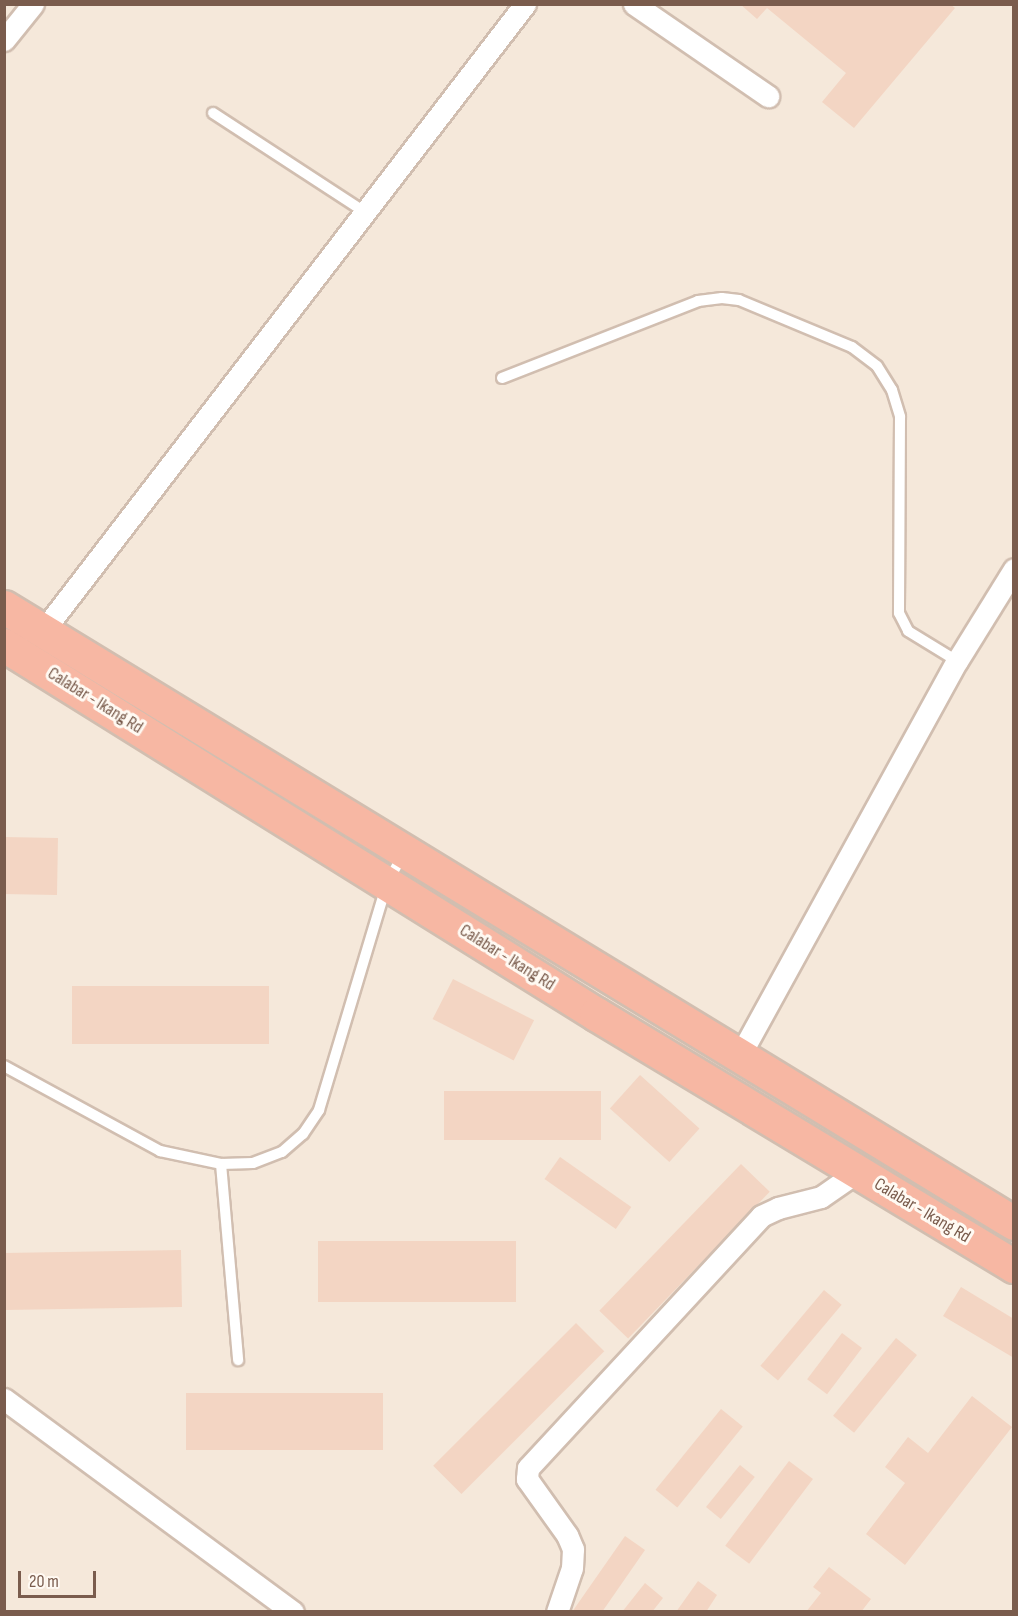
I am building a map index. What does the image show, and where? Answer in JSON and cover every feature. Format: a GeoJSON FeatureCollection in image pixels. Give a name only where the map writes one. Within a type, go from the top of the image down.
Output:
{"type":"FeatureCollection","features":[{"type":"Feature","properties":{"kind":"highway","name":"Calabar - Ikang Rd"},"geometry":{"type":"LineString","coordinates":[[4,607],[1014,1223]]}},
{"type":"Feature","properties":{"kind":"highway","name":"Calabar - Ikang Rd"},"geometry":{"type":"LineString","coordinates":[[4,645],[387,884],[1014,1266]]}},
{"type":"Feature","properties":{"kind":"street"},"geometry":{"type":"LineString","coordinates":[[4,40],[33,4]]}},
{"type":"Feature","properties":{"kind":"street"},"geometry":{"type":"LineString","coordinates":[[43,631],[525,4]]}},
{"type":"Feature","properties":{"kind":"street"},"geometry":{"type":"LineString","coordinates":[[634,4],[768,96]]}},
{"type":"Feature","properties":{"kind":"street"},"geometry":{"type":"LineString","coordinates":[[739,1057],[957,661],[1014,569]]}},
{"type":"Feature","properties":{"kind":"street"},"geometry":{"type":"LineString","coordinates":[[557,1611],[573,1561],[572,1542],[527,1479],[528,1468],[761,1216],[778,1208],[821,1197],[857,1172]]}},
{"type":"Feature","properties":{"kind":"street"},"geometry":{"type":"LineString","coordinates":[[4,1399],[293,1611]]}},
{"type":"Feature","properties":{"kind":"lane"},"geometry":{"type":"LineString","coordinates":[[213,113],[280,153],[365,212]]}},
{"type":"Feature","properties":{"kind":"lane"},"geometry":{"type":"LineString","coordinates":[[502,378],[698,301],[722,298],[739,300],[852,347],[877,366],[892,390],[900,417],[899,614],[908,631],[957,661]]}},
{"type":"Feature","properties":{"kind":"lane"},"geometry":{"type":"LineString","coordinates":[[4,1066],[160,1151],[221,1164],[253,1163],[282,1152],[303,1134],[319,1110],[387,884],[404,852]]}},
{"type":"Feature","properties":{"kind":"lane"},"geometry":{"type":"LineString","coordinates":[[221,1164],[238,1360]]}},
{"type":"Feature","properties":{"kind":"shaded area"},"geometry":{"type":"Polygon","coordinates":[[[5,5],[1013,5],[1013,1611],[5,1611],[5,5]]]}},
{"type":"Feature","properties":{"kind":"building"},"geometry":{"type":"Polygon","coordinates":[[[740,4],[950,4],[955,8],[854,128],[822,102],[846,73],[767,8],[757,19],[740,4]]]}},
{"type":"Feature","properties":{"kind":"building"},"geometry":{"type":"Polygon","coordinates":[[[4,837],[58,838],[57,895],[4,894],[4,837]]]}},
{"type":"Feature","properties":{"kind":"building"},"geometry":{"type":"Polygon","coordinates":[[[453,979],[534,1020],[514,1060],[433,1019],[453,979]]]}},
{"type":"Feature","properties":{"kind":"building"},"geometry":{"type":"Polygon","coordinates":[[[72,986],[269,986],[269,1044],[72,1044],[72,986]]]}},
{"type":"Feature","properties":{"kind":"building"},"geometry":{"type":"Polygon","coordinates":[[[640,1075],[699,1129],[669,1162],[610,1108],[640,1075]]]}},
{"type":"Feature","properties":{"kind":"building"},"geometry":{"type":"Polygon","coordinates":[[[444,1091],[601,1091],[601,1140],[444,1140],[444,1091]]]}},
{"type":"Feature","properties":{"kind":"building"},"geometry":{"type":"Polygon","coordinates":[[[560,1157],[631,1207],[616,1229],[545,1179],[560,1157]]]}},
{"type":"Feature","properties":{"kind":"building"},"geometry":{"type":"Polygon","coordinates":[[[741,1164],[770,1192],[628,1339],[599,1311],[741,1164]]]}},
{"type":"Feature","properties":{"kind":"building"},"geometry":{"type":"Polygon","coordinates":[[[318,1241],[516,1241],[516,1302],[318,1302],[318,1241]]]}},
{"type":"Feature","properties":{"kind":"building"},"geometry":{"type":"Polygon","coordinates":[[[181,1250],[182,1307],[5,1310],[4,1253],[181,1250]]]}},
{"type":"Feature","properties":{"kind":"building"},"geometry":{"type":"Polygon","coordinates":[[[961,1287],[1014,1319],[1014,1358],[943,1316],[961,1287]]]}},
{"type":"Feature","properties":{"kind":"building"},"geometry":{"type":"Polygon","coordinates":[[[824,1290],[842,1305],[778,1381],[760,1366],[824,1290]]]}},
{"type":"Feature","properties":{"kind":"building"},"geometry":{"type":"Polygon","coordinates":[[[576,1323],[604,1351],[461,1494],[433,1466],[576,1323]]]}},
{"type":"Feature","properties":{"kind":"building"},"geometry":{"type":"Polygon","coordinates":[[[842,1333],[862,1348],[827,1394],[807,1379],[842,1333]]]}},
{"type":"Feature","properties":{"kind":"building"},"geometry":{"type":"Polygon","coordinates":[[[896,1338],[917,1355],[854,1433],[833,1416],[896,1338]]]}},
{"type":"Feature","properties":{"kind":"building"},"geometry":{"type":"Polygon","coordinates":[[[186,1393],[383,1393],[383,1450],[186,1450],[186,1393]]]}},
{"type":"Feature","properties":{"kind":"building"},"geometry":{"type":"Polygon","coordinates":[[[972,1396],[1012,1427],[905,1565],[866,1534],[905,1483],[885,1467],[908,1437],[928,1453],[972,1396]]]}},
{"type":"Feature","properties":{"kind":"building"},"geometry":{"type":"Polygon","coordinates":[[[721,1409],[743,1427],[677,1507],[656,1490],[721,1409]]]}},
{"type":"Feature","properties":{"kind":"building"},"geometry":{"type":"Polygon","coordinates":[[[789,1461],[813,1479],[749,1564],[725,1546],[789,1461]]]}},
{"type":"Feature","properties":{"kind":"building"},"geometry":{"type":"Polygon","coordinates":[[[740,1465],[755,1477],[721,1519],[706,1507],[740,1465]]]}},
{"type":"Feature","properties":{"kind":"building"},"geometry":{"type":"Polygon","coordinates":[[[625,1536],[645,1550],[602,1612],[572,1612],[625,1536]]]}},
{"type":"Feature","properties":{"kind":"building"},"geometry":{"type":"Polygon","coordinates":[[[829,1567],[871,1599],[861,1612],[806,1612],[821,1593],[813,1587],[829,1567]]]}},
{"type":"Feature","properties":{"kind":"building"},"geometry":{"type":"Polygon","coordinates":[[[698,1581],[717,1595],[706,1612],[676,1612],[698,1581]]]}},
{"type":"Feature","properties":{"kind":"building"},"geometry":{"type":"Polygon","coordinates":[[[645,1583],[663,1598],[652,1612],[622,1612],[645,1583]]]}}]}
